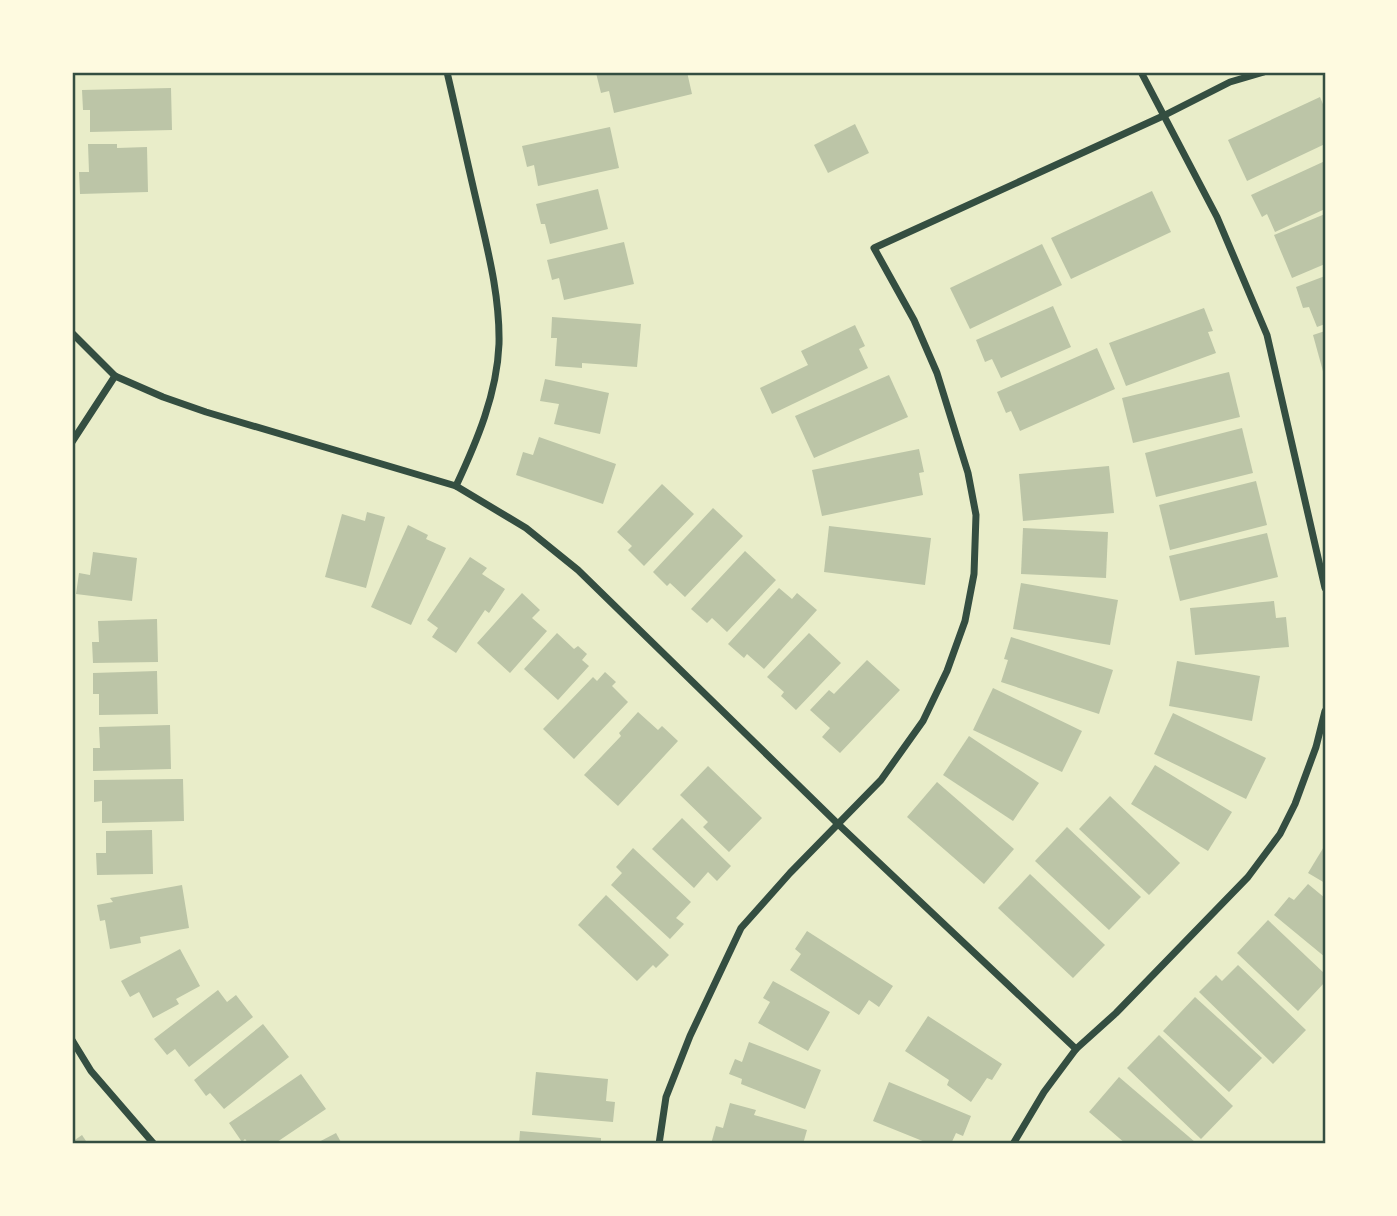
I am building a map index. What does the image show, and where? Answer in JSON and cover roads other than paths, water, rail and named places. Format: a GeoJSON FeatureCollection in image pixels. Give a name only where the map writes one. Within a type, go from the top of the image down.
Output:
{"type":"FeatureCollection","features":[{"type":"Feature","properties":{"kind":"street"},"geometry":{"type":"LineString","coordinates":[[447,72],[491,266],[499,345],[479,438],[456,486]]}},
{"type":"Feature","properties":{"kind":"street"},"geometry":{"type":"LineString","coordinates":[[1142,72],[1217,217],[1268,335],[1325,588]]}},
{"type":"Feature","properties":{"kind":"street"},"geometry":{"type":"LineString","coordinates":[[659,1144],[666,1097],[690,1036],[741,928],[790,873],[881,780],[923,722],[947,671],[965,621],[974,574],[976,515],[968,473],[952,414],[937,373],[914,320],[874,248],[1163,116],[1230,82],[1264,72]]}},
{"type":"Feature","properties":{"kind":"street"},"geometry":{"type":"LineString","coordinates":[[72,333],[115,376],[206,412],[456,486],[526,528],[578,570],[838,824],[1076,1049]]}},
{"type":"Feature","properties":{"kind":"street"},"geometry":{"type":"LineString","coordinates":[[72,442],[115,376]]}},
{"type":"Feature","properties":{"kind":"street"},"geometry":{"type":"LineString","coordinates":[[1013,1144],[1044,1092],[1076,1049],[1116,1013],[1248,877],[1280,834],[1295,804],[1316,747],[1325,711]]}},
{"type":"Feature","properties":{"kind":"street"},"geometry":{"type":"LineString","coordinates":[[72,1040],[91,1071],[154,1144]]}}]}
